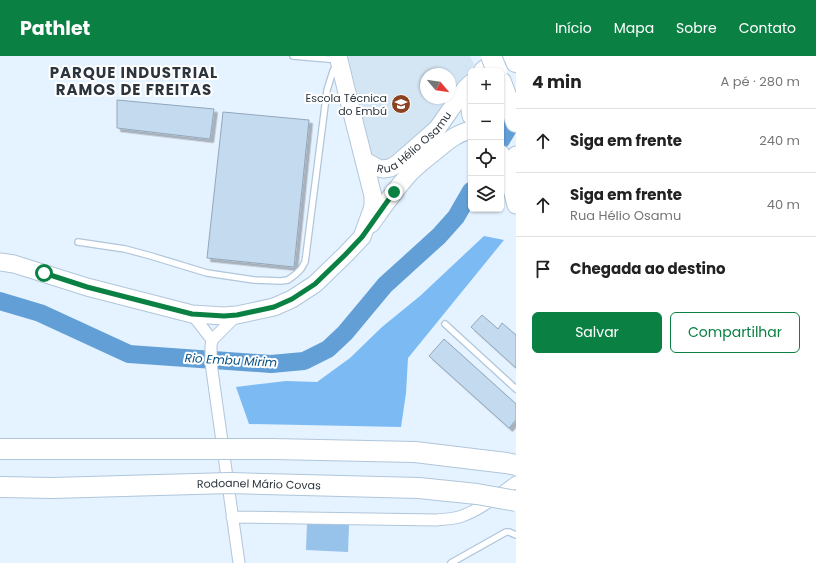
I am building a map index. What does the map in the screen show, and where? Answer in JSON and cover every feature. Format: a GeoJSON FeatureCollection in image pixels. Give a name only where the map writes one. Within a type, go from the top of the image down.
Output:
{"type":"FeatureCollection","features":[{"type":"Feature","properties":{"kind":"highway"},"geometry":{"type":"LineString","coordinates":[[514,56],[516,62]]}},
{"type":"Feature","properties":{"kind":"highway"},"geometry":{"type":"LineString","coordinates":[[504,90],[516,122]]}},
{"type":"Feature","properties":{"kind":"highway"},"geometry":{"type":"LineString","coordinates":[[0,450],[273,449],[415,452],[516,465]]}},
{"type":"Feature","properties":{"kind":"highway","name":"Rodoanel Mário Covas"},"geometry":{"type":"LineString","coordinates":[[0,487],[52,488],[230,484],[419,488],[477,494],[516,501]]}},
{"type":"Feature","properties":{"kind":"main road"},"geometry":{"type":"LineString","coordinates":[[487,68],[499,56]]}},
{"type":"Feature","properties":{"kind":"main road"},"geometry":{"type":"LineString","coordinates":[[339,58],[373,196],[373,208],[362,237]]}},
{"type":"Feature","properties":{"kind":"main road","name":"Rua Hélio Osamu"},"geometry":{"type":"LineString","coordinates":[[365,161],[383,169],[390,168],[397,164],[437,129],[468,86]]}},
{"type":"Feature","properties":{"kind":"main road"},"geometry":{"type":"LineString","coordinates":[[0,262],[14,264],[87,287],[192,314],[224,316],[237,315],[274,307],[292,299],[315,284],[362,237],[394,192],[411,173],[425,159],[453,137],[468,131]]}},
{"type":"Feature","properties":{"kind":"main road"},"geometry":{"type":"LineString","coordinates":[[504,154],[516,154],[508,174]]}},
{"type":"Feature","properties":{"kind":"main road"},"geometry":{"type":"LineString","coordinates":[[504,163],[516,205]]}},
{"type":"Feature","properties":{"kind":"street"},"geometry":{"type":"LineString","coordinates":[[192,314],[211,343],[211,363],[239,563]]}},
{"type":"Feature","properties":{"kind":"street"},"geometry":{"type":"LineString","coordinates":[[211,343],[237,315]]}},
{"type":"Feature","properties":{"kind":"street"},"geometry":{"type":"LineString","coordinates":[[232,517],[450,519],[462,516],[478,508],[516,482]]}},
{"type":"Feature","properties":{"kind":"lane"},"geometry":{"type":"LineString","coordinates":[[78,242],[125,249],[206,273],[254,280],[281,281],[288,280],[296,274],[301,269],[306,254],[327,90],[339,58],[293,56]]}},
{"type":"Feature","properties":{"kind":"lane"},"geometry":{"type":"LineString","coordinates":[[445,324],[516,389]]}},
{"type":"Feature","properties":{"kind":"lane"},"geometry":{"type":"LineString","coordinates":[[451,563],[506,532],[516,535]]}},
{"type":"Feature","properties":{"kind":"shaded area","name":"Escola Técnica do Embú"},"geometry":{"type":"Polygon","coordinates":[[[348,56],[470,56],[474,65],[471,68],[468,68],[468,72],[456,85],[456,68],[420,68],[420,104],[443,104],[437,118],[384,162],[372,157],[348,56]]]}},
{"type":"Feature","properties":{"kind":"shaded area"},"geometry":{"type":"Polygon","coordinates":[[[484,236],[504,240],[408,358],[406,393],[401,427],[249,424],[236,387],[286,381],[317,382],[350,358],[382,327],[420,296],[484,236]]]}},
{"type":"Feature","properties":{"kind":"shaded area"},"geometry":{"type":"Polygon","coordinates":[[[307,523],[349,525],[348,552],[306,550],[307,523]]]}},
{"type":"Feature","properties":{"kind":"building"},"geometry":{"type":"Polygon","coordinates":[[[117,100],[214,109],[210,139],[117,128],[117,100]]]}},
{"type":"Feature","properties":{"kind":"building"},"geometry":{"type":"Polygon","coordinates":[[[223,112],[309,120],[294,267],[207,258],[223,112]]]}},
{"type":"Feature","properties":{"kind":"building"},"geometry":{"type":"Polygon","coordinates":[[[482,315],[498,329],[502,323],[516,335],[516,368],[471,327],[482,315]]]}},
{"type":"Feature","properties":{"kind":"building"},"geometry":{"type":"Polygon","coordinates":[[[444,339],[516,404],[516,420],[509,428],[429,356],[444,339]]]}},
{"type":"Feature","properties":{"kind":"waterway","name":"Rio Embu Mirim"},"geometry":{"type":"LineString","coordinates":[[504,135],[516,115]]}},
{"type":"Feature","properties":{"kind":"waterway","name":"Rio Embu Mirim"},"geometry":{"type":"LineString","coordinates":[[0,301],[40,313],[129,354],[271,364],[304,361],[328,349],[345,333],[385,285],[439,236],[456,217],[468,196]]}},
{"type":"Feature","properties":{"kind":"place","name":"Escola Técnica do Embú"},"geometry":{"type":"Point","coordinates":[401,104]}},
{"type":"Feature","properties":{"kind":"district","name":"PARQUE INDUSTRIAL RAMOS DE FREITAS"},"geometry":{"type":"Point","coordinates":[134,80]}},
{"type":"Feature","properties":{"kind":"route"},"geometry":{"type":"LineString","coordinates":[[44,273],[87,287],[192,314],[224,316],[237,315],[274,307],[292,299],[315,284],[362,237],[394,192]]}}]}
